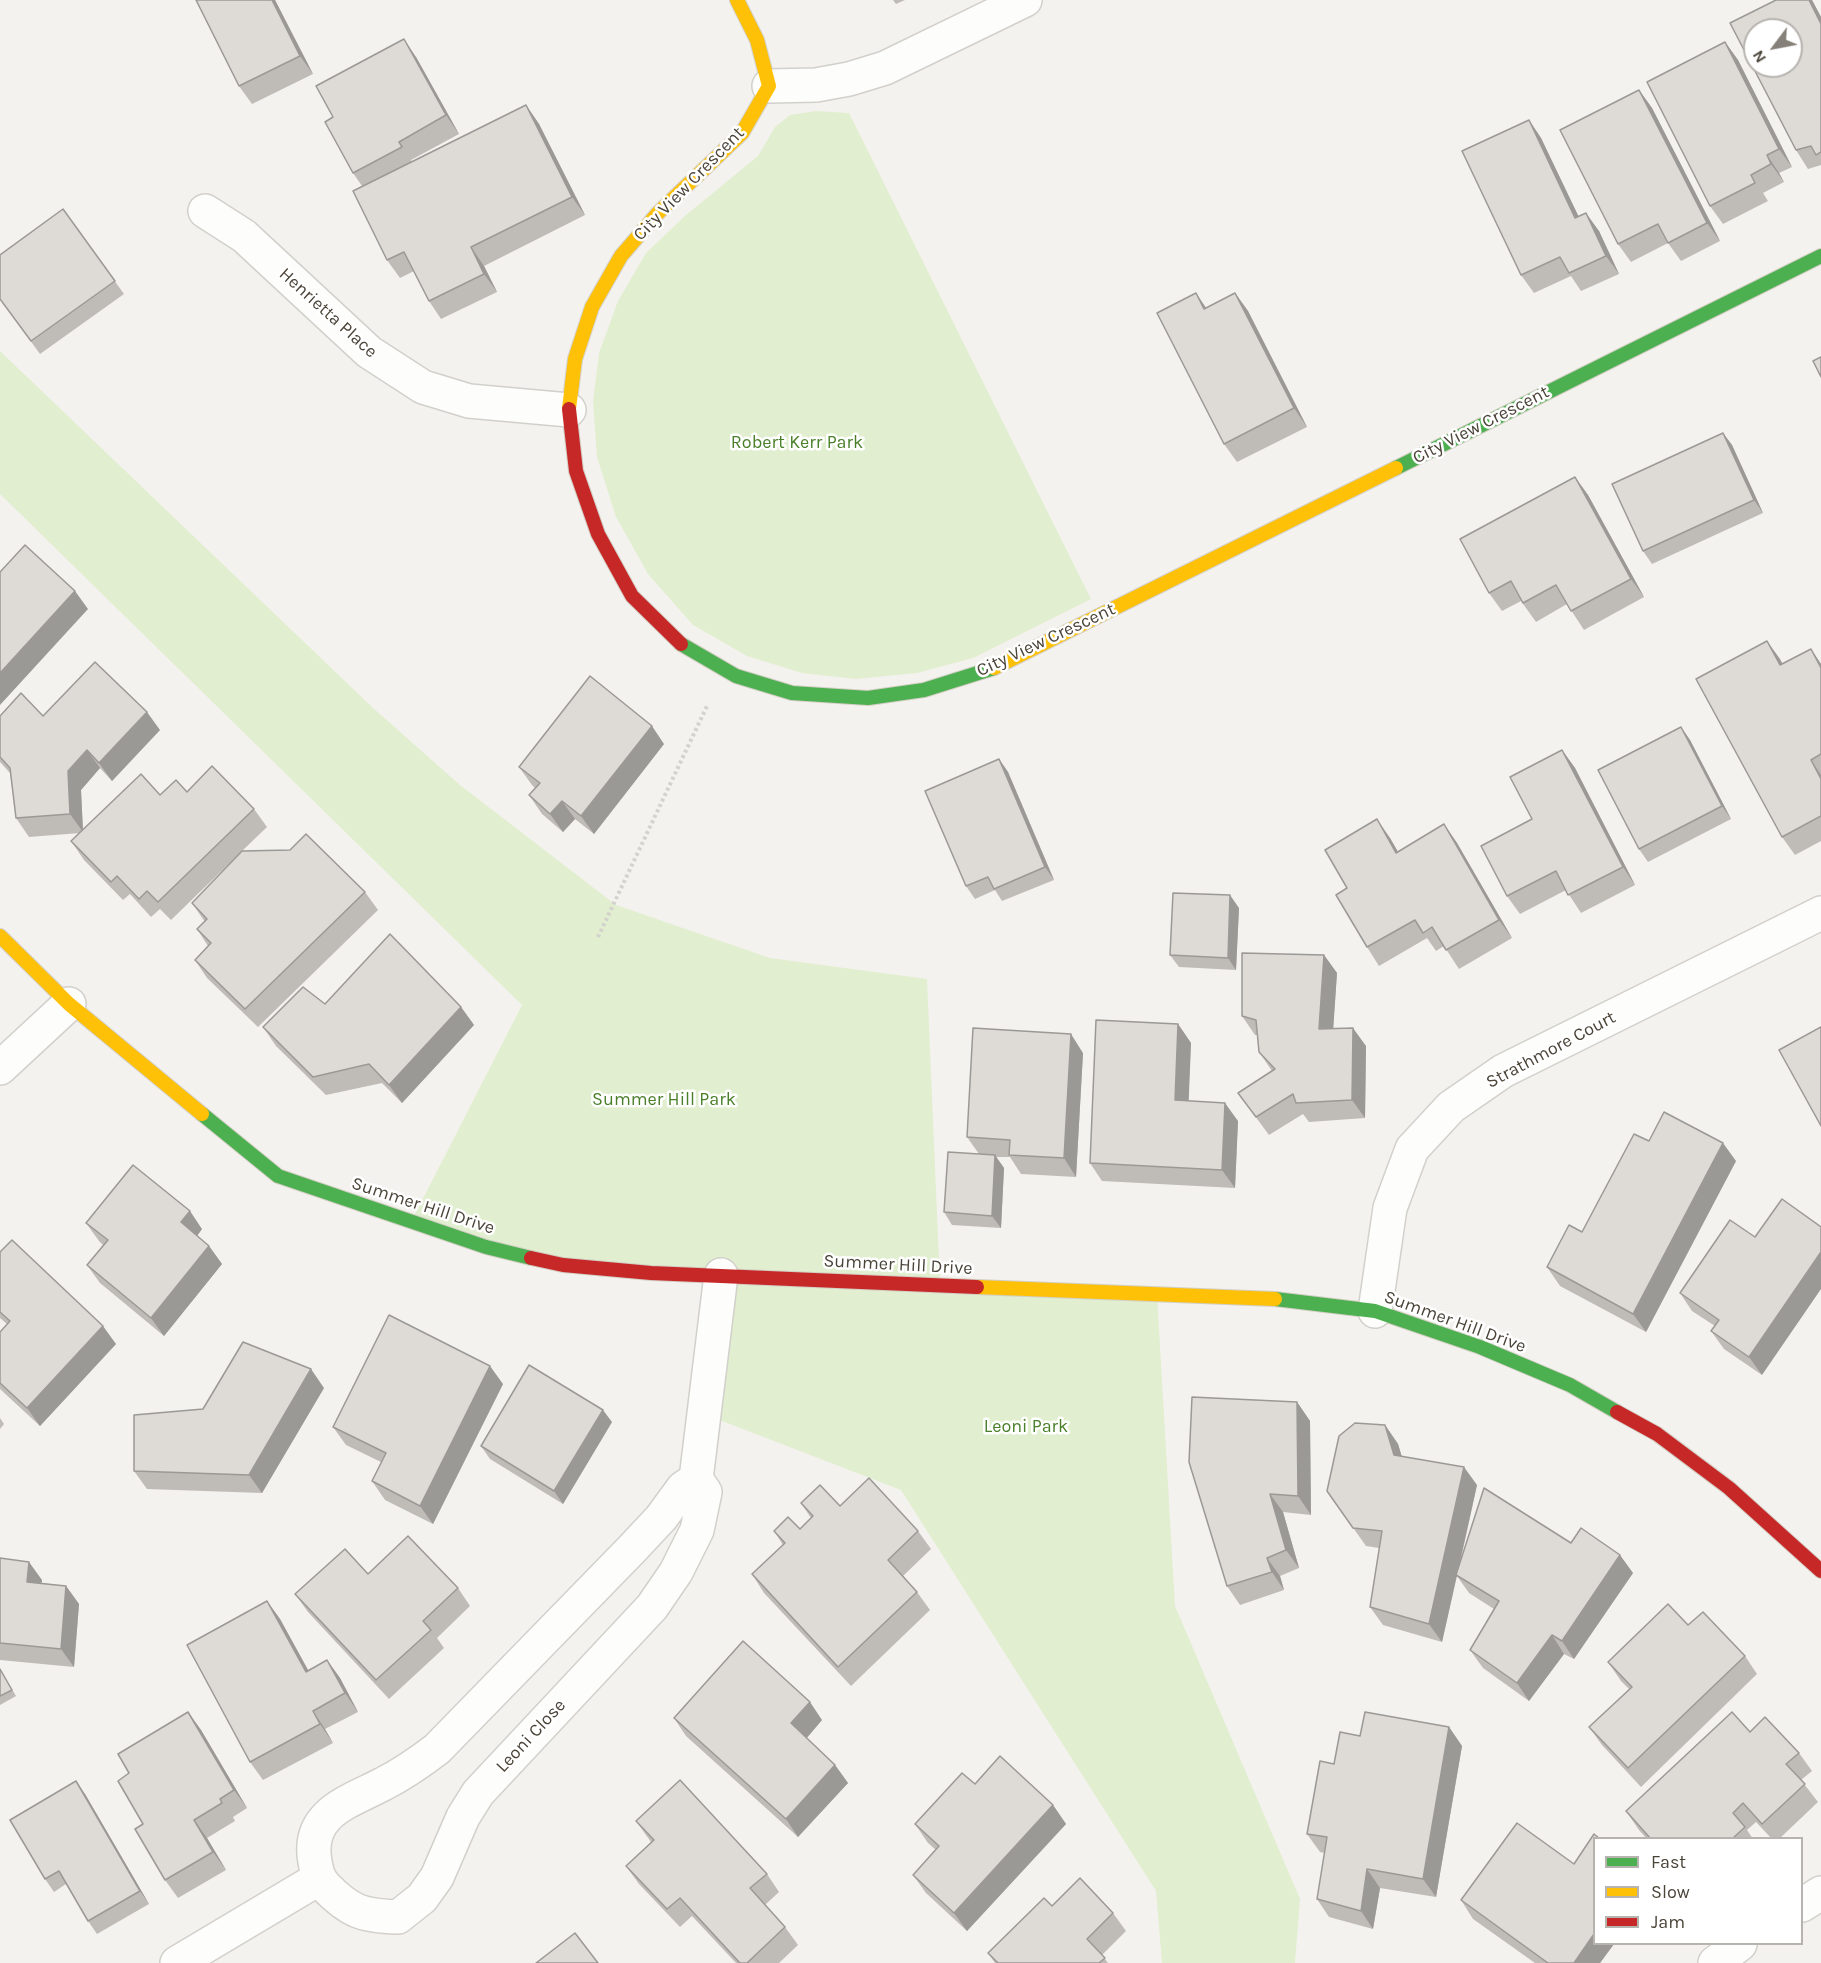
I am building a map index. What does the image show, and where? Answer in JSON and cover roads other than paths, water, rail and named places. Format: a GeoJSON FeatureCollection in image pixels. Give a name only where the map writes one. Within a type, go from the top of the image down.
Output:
{"type":"FeatureCollection","features":[{"type":"Feature","properties":{"kind":"street"},"geometry":{"type":"LineString","coordinates":[[737,0],[757,40],[769,87],[816,85],[849,79],[885,68],[1025,0]]}},
{"type":"Feature","properties":{"kind":"street","name":"City View Crescent"},"geometry":{"type":"LineString","coordinates":[[769,87],[742,133],[658,213],[621,256],[592,307],[575,359],[568,410],[576,471],[598,534],[632,596],[681,644],[736,676],[792,693],[868,698],[924,690],[995,668],[1821,256]]}},
{"type":"Feature","properties":{"kind":"street","name":"Henrietta Place"},"geometry":{"type":"LineString","coordinates":[[205,211],[244,236],[369,352],[423,387],[469,401],[568,410]]}},
{"type":"Feature","properties":{"kind":"street","name":"Strathmore Court"},"geometry":{"type":"LineString","coordinates":[[1375,1311],[1390,1208],[1408,1159],[1412,1149],[1451,1107],[1503,1071],[1821,913]]}},
{"type":"Feature","properties":{"kind":"street","name":"Summer Hill Drive"},"geometry":{"type":"LineString","coordinates":[[0,936],[69,1004],[278,1176],[486,1247],[563,1265],[651,1273],[1275,1299],[1375,1311],[1480,1347],[1570,1385],[1657,1434],[1729,1488],[1821,1571]]}},
{"type":"Feature","properties":{"kind":"street"},"geometry":{"type":"LineString","coordinates":[[0,1068],[69,1004]]}},
{"type":"Feature","properties":{"kind":"street","name":"Leoni Close"},"geometry":{"type":"LineString","coordinates":[[318,1878],[342,1904],[371,1916],[398,1917],[422,1898],[437,1877],[463,1817],[478,1792],[652,1607],[676,1572],[698,1530],[705,1492],[696,1479],[721,1275]]}},
{"type":"Feature","properties":{"kind":"street"},"geometry":{"type":"LineString","coordinates":[[177,1963],[318,1878],[312,1846],[323,1820],[350,1799],[411,1769],[437,1749],[631,1550],[661,1518],[682,1488],[696,1479]]}},
{"type":"Feature","properties":{"kind":"street"},"geometry":{"type":"LineString","coordinates":[[1803,1904],[1821,1893]]}},
{"type":"Feature","properties":{"kind":"street"},"geometry":{"type":"LineString","coordinates":[[1715,1963],[1739,1945]]}},
{"type":"Feature","properties":{"kind":"park label","name":"Robert Kerr Park"},"geometry":{"type":"Point","coordinates":[797,443]}},
{"type":"Feature","properties":{"kind":"park label","name":"Summer Hill Park"},"geometry":{"type":"Point","coordinates":[664,1100]}},
{"type":"Feature","properties":{"kind":"park label","name":"Leoni Park"},"geometry":{"type":"Point","coordinates":[1026,1427]}}]}
